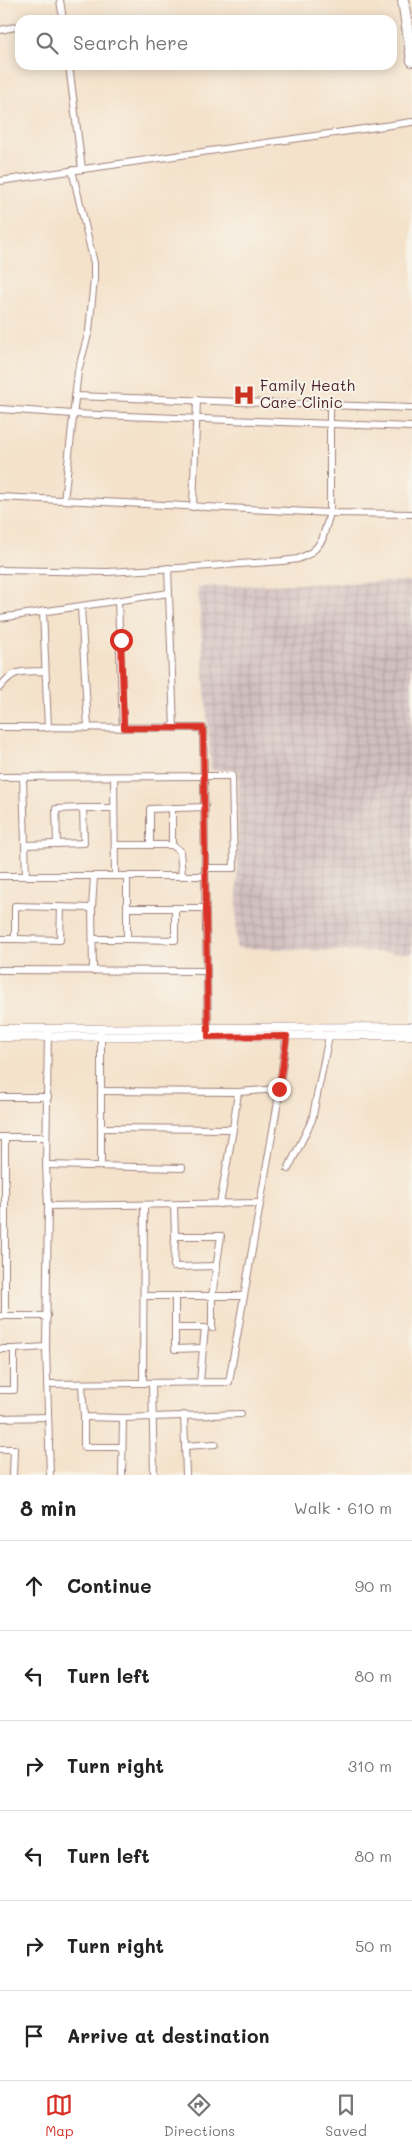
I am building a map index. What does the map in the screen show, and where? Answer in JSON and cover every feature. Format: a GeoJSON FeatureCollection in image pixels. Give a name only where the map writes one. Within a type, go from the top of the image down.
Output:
{"type":"FeatureCollection","features":[{"type":"Feature","properties":{"kind":"main road"},"geometry":{"type":"LineString","coordinates":[[403,0],[412,61]]}},
{"type":"Feature","properties":{"kind":"street"},"geometry":{"type":"LineString","coordinates":[[60,0],[62,15]]}},
{"type":"Feature","properties":{"kind":"street"},"geometry":{"type":"LineString","coordinates":[[0,30],[15,27]]}},
{"type":"Feature","properties":{"kind":"street"},"geometry":{"type":"LineString","coordinates":[[70,70],[82,169]]}},
{"type":"Feature","properties":{"kind":"street"},"geometry":{"type":"LineString","coordinates":[[0,181],[412,122]]}},
{"type":"Feature","properties":{"kind":"street"},"geometry":{"type":"LineString","coordinates":[[64,500],[78,371],[89,331],[94,263],[72,170]]}},
{"type":"Feature","properties":{"kind":"street"},"geometry":{"type":"LineString","coordinates":[[75,396],[412,408]]}},
{"type":"Feature","properties":{"kind":"street"},"geometry":{"type":"LineString","coordinates":[[193,507],[197,400]]}},
{"type":"Feature","properties":{"kind":"street"},"geometry":{"type":"LineString","coordinates":[[0,570],[107,572],[298,559],[316,548],[322,540],[330,513],[328,423],[330,405]]}},
{"type":"Feature","properties":{"kind":"street"},"geometry":{"type":"LineString","coordinates":[[0,409],[72,414],[412,427]]}},
{"type":"Feature","properties":{"kind":"street"},"geometry":{"type":"LineString","coordinates":[[0,497],[330,513],[412,514]]}},
{"type":"Feature","properties":{"kind":"street"},"geometry":{"type":"LineString","coordinates":[[168,568],[174,728]]}},
{"type":"Feature","properties":{"kind":"street"},"geometry":{"type":"LineString","coordinates":[[0,618],[169,593]]}},
{"type":"Feature","properties":{"kind":"street"},"geometry":{"type":"LineString","coordinates":[[118,601],[124,728]]}},
{"type":"Feature","properties":{"kind":"street"},"geometry":{"type":"LineString","coordinates":[[81,607],[88,728]]}},
{"type":"Feature","properties":{"kind":"street"},"geometry":{"type":"LineString","coordinates":[[43,612],[48,728]]}},
{"type":"Feature","properties":{"kind":"street"},"geometry":{"type":"LineString","coordinates":[[0,687],[8,676],[14,673],[46,671]]}},
{"type":"Feature","properties":{"kind":"street"},"geometry":{"type":"LineString","coordinates":[[0,728],[203,728],[208,1037]]}},
{"type":"Feature","properties":{"kind":"street"},"geometry":{"type":"LineString","coordinates":[[0,778],[232,776],[234,868],[205,868]]}},
{"type":"Feature","properties":{"kind":"street"},"geometry":{"type":"LineString","coordinates":[[23,777],[26,876]]}},
{"type":"Feature","properties":{"kind":"street"},"geometry":{"type":"LineString","coordinates":[[114,777],[115,876]]}},
{"type":"Feature","properties":{"kind":"street"},"geometry":{"type":"LineString","coordinates":[[150,845],[150,809],[204,807]]}},
{"type":"Feature","properties":{"kind":"street"},"geometry":{"type":"LineString","coordinates":[[26,845],[84,844],[83,808]]}},
{"type":"Feature","properties":{"kind":"street"},"geometry":{"type":"LineString","coordinates":[[57,844],[56,809],[114,808]]}},
{"type":"Feature","properties":{"kind":"street"},"geometry":{"type":"LineString","coordinates":[[172,808],[172,845]]}},
{"type":"Feature","properties":{"kind":"street"},"geometry":{"type":"LineString","coordinates":[[115,845],[172,845],[180,851],[182,876]]}},
{"type":"Feature","properties":{"kind":"street"},"geometry":{"type":"LineString","coordinates":[[0,876],[205,876]]}},
{"type":"Feature","properties":{"kind":"street"},"geometry":{"type":"LineString","coordinates":[[93,971],[92,908],[94,876]]}},
{"type":"Feature","properties":{"kind":"street"},"geometry":{"type":"LineString","coordinates":[[127,876],[127,939]]}},
{"type":"Feature","properties":{"kind":"street"},"geometry":{"type":"LineString","coordinates":[[15,939],[15,906],[92,908]]}},
{"type":"Feature","properties":{"kind":"street"},"geometry":{"type":"LineString","coordinates":[[0,939],[60,940],[61,907]]}},
{"type":"Feature","properties":{"kind":"street"},"geometry":{"type":"LineString","coordinates":[[126,908],[205,908]]}},
{"type":"Feature","properties":{"kind":"street"},"geometry":{"type":"LineString","coordinates":[[93,939],[175,940],[175,908]]}},
{"type":"Feature","properties":{"kind":"street"},"geometry":{"type":"LineString","coordinates":[[0,970],[207,972]]}},
{"type":"Feature","properties":{"kind":"street"},"geometry":{"type":"LineString","coordinates":[[0,1029],[101,1037],[208,1037],[412,1027]]}},
{"type":"Feature","properties":{"kind":"street"},"geometry":{"type":"LineString","coordinates":[[101,1028],[101,1166]]}},
{"type":"Feature","properties":{"kind":"street"},"geometry":{"type":"LineString","coordinates":[[0,1037],[101,1028],[208,1028],[329,1036],[412,1035]]}},
{"type":"Feature","properties":{"kind":"street"},"geometry":{"type":"LineString","coordinates":[[47,1384],[228,1382],[279,1089],[287,1032]]}},
{"type":"Feature","properties":{"kind":"street"},"geometry":{"type":"LineString","coordinates":[[48,1033],[46,1347],[50,1475]]}},
{"type":"Feature","properties":{"kind":"street"},"geometry":{"type":"LineString","coordinates":[[288,1168],[312,1120],[329,1036]]}},
{"type":"Feature","properties":{"kind":"street"},"geometry":{"type":"LineString","coordinates":[[101,1090],[238,1092],[279,1089]]}},
{"type":"Feature","properties":{"kind":"street"},"geometry":{"type":"LineString","coordinates":[[220,1204],[238,1092]]}},
{"type":"Feature","properties":{"kind":"street"},"geometry":{"type":"LineString","coordinates":[[0,1097],[48,1097]]}},
{"type":"Feature","properties":{"kind":"street"},"geometry":{"type":"LineString","coordinates":[[101,1128],[233,1128]]}},
{"type":"Feature","properties":{"kind":"street"},"geometry":{"type":"LineString","coordinates":[[46,1137],[3,1137],[2,1226],[3,1316],[47,1316]]}},
{"type":"Feature","properties":{"kind":"street"},"geometry":{"type":"LineString","coordinates":[[46,1165],[182,1168]]}},
{"type":"Feature","properties":{"kind":"street"},"geometry":{"type":"LineString","coordinates":[[48,1206],[259,1204]]}},
{"type":"Feature","properties":{"kind":"street"},"geometry":{"type":"LineString","coordinates":[[143,1383],[145,1296],[144,1205]]}},
{"type":"Feature","properties":{"kind":"street"},"geometry":{"type":"LineString","coordinates":[[174,1205],[174,1267],[217,1266]]}},
{"type":"Feature","properties":{"kind":"street"},"geometry":{"type":"LineString","coordinates":[[175,1236],[221,1236],[212,1296],[212,1328]]}},
{"type":"Feature","properties":{"kind":"street"},"geometry":{"type":"LineString","coordinates":[[145,1296],[243,1296]]}},
{"type":"Feature","properties":{"kind":"street"},"geometry":{"type":"LineString","coordinates":[[174,1296],[176,1349],[203,1348]]}},
{"type":"Feature","properties":{"kind":"street"},"geometry":{"type":"LineString","coordinates":[[175,1328],[205,1328],[200,1382]]}},
{"type":"Feature","properties":{"kind":"street"},"geometry":{"type":"LineString","coordinates":[[0,1349],[46,1347]]}},
{"type":"Feature","properties":{"kind":"street"},"geometry":{"type":"LineString","coordinates":[[0,1390],[14,1390],[14,1348]]}},
{"type":"Feature","properties":{"kind":"street"},"geometry":{"type":"LineString","coordinates":[[152,1383],[154,1475]]}},
{"type":"Feature","properties":{"kind":"street"},"geometry":{"type":"LineString","coordinates":[[82,1384],[84,1446],[122,1447]]}},
{"type":"Feature","properties":{"kind":"street"},"geometry":{"type":"LineString","coordinates":[[84,1417],[123,1418],[242,1414]]}},
{"type":"Feature","properties":{"kind":"street"},"geometry":{"type":"LineString","coordinates":[[184,1415],[186,1475]]}},
{"type":"Feature","properties":{"kind":"street"},"geometry":{"type":"LineString","coordinates":[[0,1418],[48,1416]]}},
{"type":"Feature","properties":{"kind":"street"},"geometry":{"type":"LineString","coordinates":[[122,1475],[123,1418]]}},
{"type":"Feature","properties":{"kind":"street"},"geometry":{"type":"LineString","coordinates":[[185,1446],[215,1444]]}},
{"type":"Feature","properties":{"kind":"street"},"geometry":{"type":"LineString","coordinates":[[0,1448],[14,1449],[13,1475]]}},
{"type":"Feature","properties":{"kind":"shaded area"},"geometry":{"type":"Polygon","coordinates":[[[412,581],[412,953],[236,948],[239,771],[211,770],[198,587],[412,581]]]}},
{"type":"Feature","properties":{"kind":"place","name":"Family Heath Care Clinic"},"geometry":{"type":"Point","coordinates":[244,395]}},
{"type":"Feature","properties":{"kind":"route"},"geometry":{"type":"LineString","coordinates":[[121,640],[124,728],[203,728],[208,1037],[287,1036],[279,1089]]}}]}
